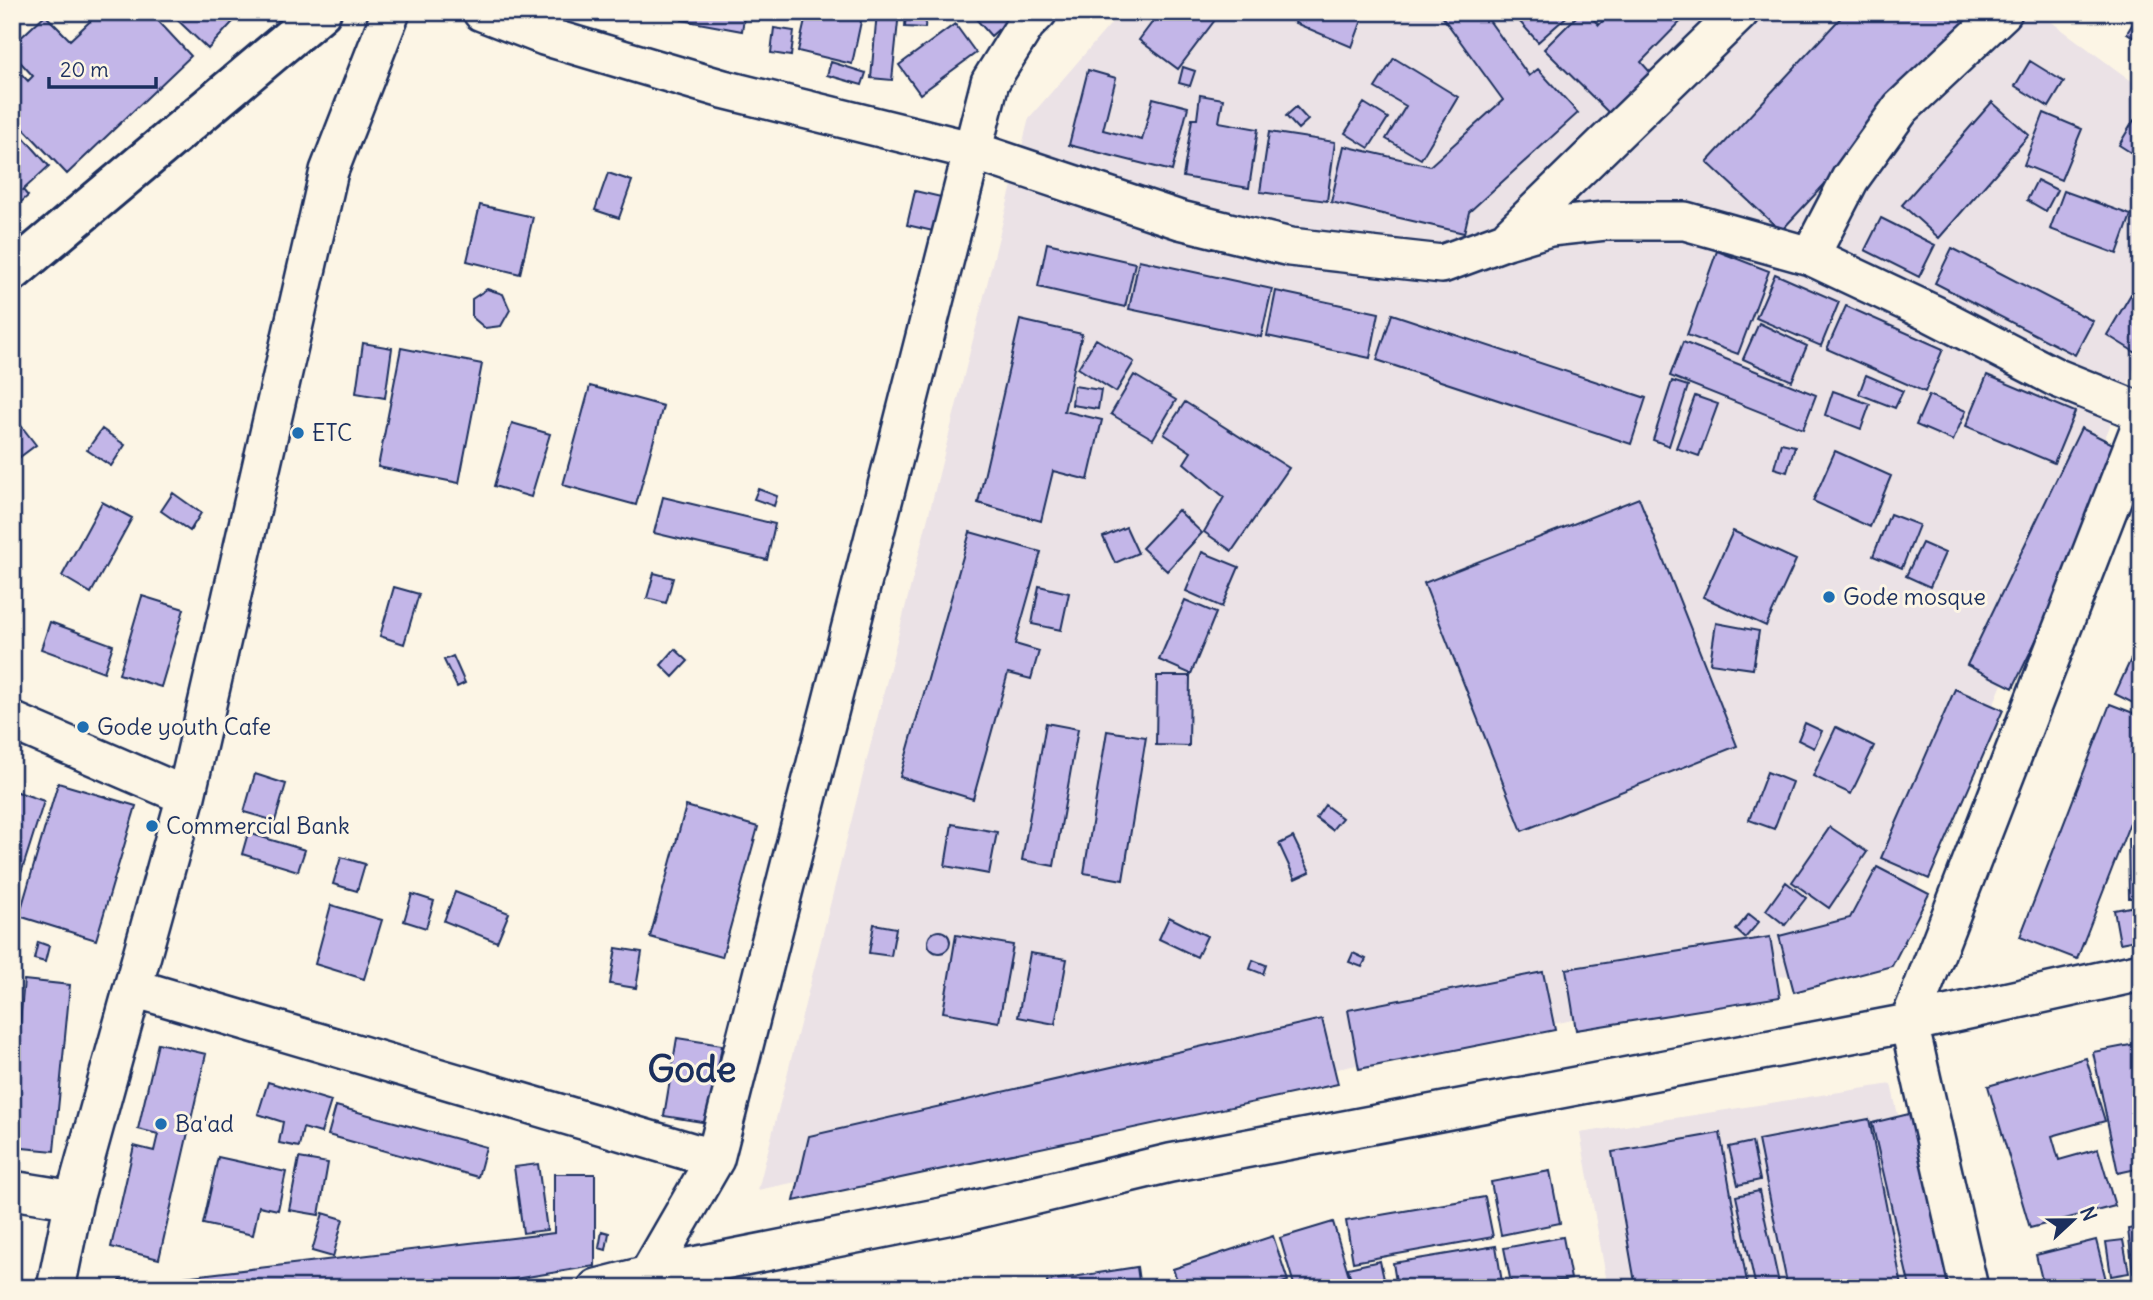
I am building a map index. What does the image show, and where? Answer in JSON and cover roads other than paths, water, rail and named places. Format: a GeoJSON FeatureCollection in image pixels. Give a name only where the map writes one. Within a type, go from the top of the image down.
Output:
{"type":"FeatureCollection","features":[{"type":"Feature","properties":{"kind":"main road"},"geometry":{"type":"LineString","coordinates":[[12,272],[321,12]]}},
{"type":"Feature","properties":{"kind":"street"},"geometry":{"type":"LineString","coordinates":[[57,1288],[74,1199],[186,796],[329,171],[391,12]]}},
{"type":"Feature","properties":{"kind":"street"},"geometry":{"type":"LineString","coordinates":[[482,12],[544,36],[723,89],[974,151],[1180,220],[1290,247],[1442,264],[1550,227],[1605,221],[1685,221],[1810,256],[1933,314],[2057,378],[2141,412]]}},
{"type":"Feature","properties":{"kind":"street"},"geometry":{"type":"LineString","coordinates":[[650,1281],[715,1159],[990,82],[1026,24],[1038,12]]}},
{"type":"Feature","properties":{"kind":"street"},"geometry":{"type":"LineString","coordinates":[[1507,240],[1740,12]]}},
{"type":"Feature","properties":{"kind":"street"},"geometry":{"type":"LineString","coordinates":[[1810,256],[1850,179],[1901,108],[2003,12]]}},
{"type":"Feature","properties":{"kind":"street"},"geometry":{"type":"LineString","coordinates":[[1969,1288],[1909,1023],[2128,485],[2141,425]]}},
{"type":"Feature","properties":{"kind":"street"},"geometry":{"type":"LineString","coordinates":[[12,721],[186,796]]}},
{"type":"Feature","properties":{"kind":"street"},"geometry":{"type":"LineString","coordinates":[[597,1288],[650,1281],[962,1213],[1170,1163],[1909,1023],[2141,972]]}},
{"type":"Feature","properties":{"kind":"street"},"geometry":{"type":"LineString","coordinates":[[134,988],[715,1159]]}},
{"type":"Feature","properties":{"kind":"street"},"geometry":{"type":"LineString","coordinates":[[12,1190],[74,1199]]}},
{"type":"Feature","properties":{"kind":"place","name":"ETC"},"geometry":{"type":"Point","coordinates":[298,433]}},
{"type":"Feature","properties":{"kind":"place","name":"Gode mosque"},"geometry":{"type":"Point","coordinates":[1829,597]}},
{"type":"Feature","properties":{"kind":"place","name":"Gode youth Cafe"},"geometry":{"type":"Point","coordinates":[83,727]}},
{"type":"Feature","properties":{"kind":"place","name":"Commercial Bank"},"geometry":{"type":"Point","coordinates":[152,826]}},
{"type":"Feature","properties":{"kind":"place","name":"Ba'ad"},"geometry":{"type":"Point","coordinates":[161,1124]}},
{"type":"Feature","properties":{"kind":"district","name":"Gode"},"geometry":{"type":"Point","coordinates":[692,1069]}}]}
